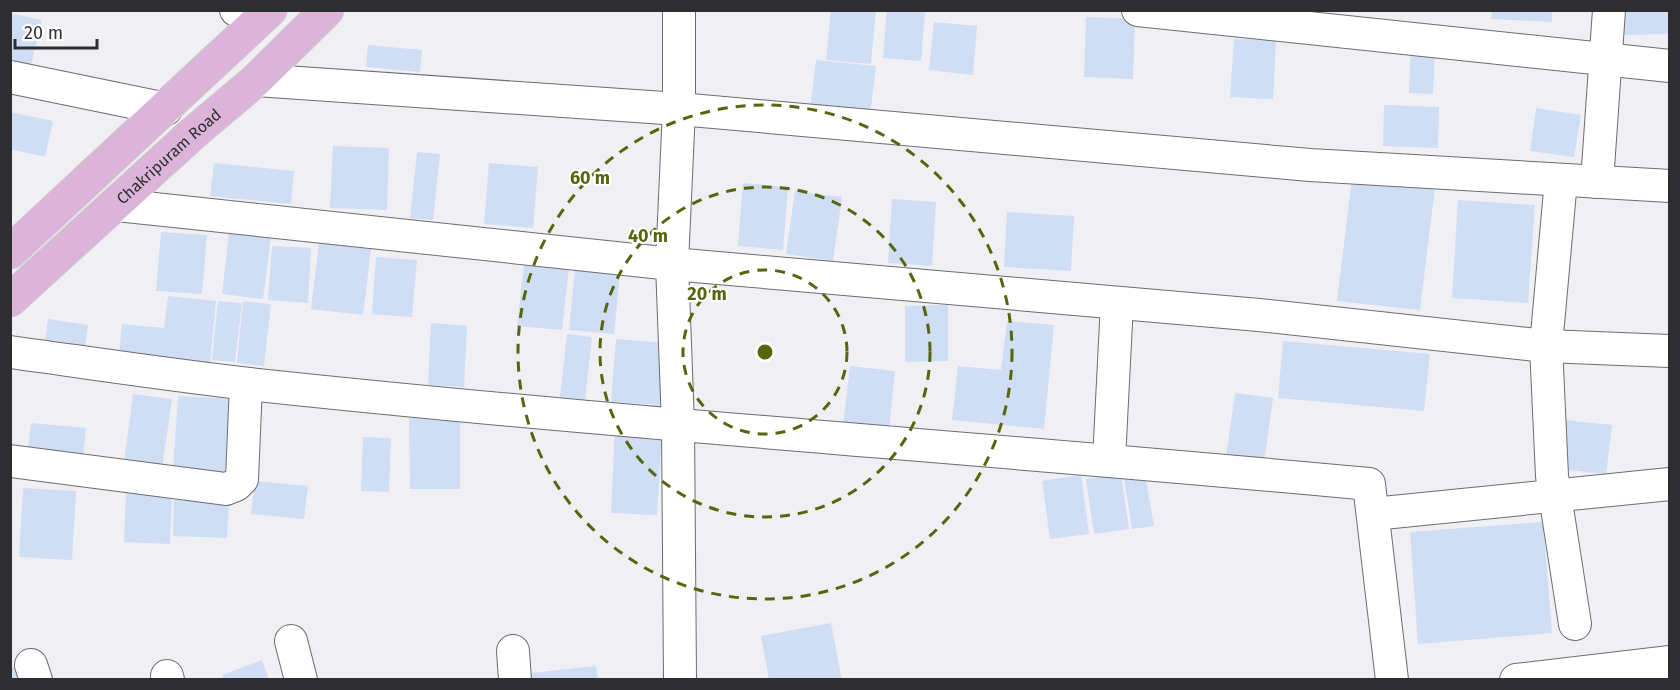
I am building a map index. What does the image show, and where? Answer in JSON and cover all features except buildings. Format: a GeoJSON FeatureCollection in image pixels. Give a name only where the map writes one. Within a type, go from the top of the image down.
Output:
{"type":"FeatureCollection","features":[{"type":"Feature","properties":{"kind":"main road","name":"Chakripuram Road"},"geometry":{"type":"LineString","coordinates":[[10,300],[117,205],[191,135],[256,80],[327,10]]}},
{"type":"Feature","properties":{"kind":"main road"},"geometry":{"type":"LineString","coordinates":[[10,252],[166,109],[256,12]]}},
{"type":"Feature","properties":{"kind":"street"},"geometry":{"type":"LineString","coordinates":[[679,10],[679,109],[672,264],[678,425],[680,680]]}},
{"type":"Feature","properties":{"kind":"street"},"geometry":{"type":"LineString","coordinates":[[1597,182],[1609,10]]}},
{"type":"Feature","properties":{"kind":"street"},"geometry":{"type":"LineString","coordinates":[[1154,11],[1670,66]]}},
{"type":"Feature","properties":{"kind":"street"},"geometry":{"type":"LineString","coordinates":[[10,77],[166,109]]}},
{"type":"Feature","properties":{"kind":"street"},"geometry":{"type":"LineString","coordinates":[[256,80],[679,109],[1310,165],[1670,186]]}},
{"type":"Feature","properties":{"kind":"street"},"geometry":{"type":"LineString","coordinates":[[1561,180],[1546,346],[1552,476],[1575,624]]}},
{"type":"Feature","properties":{"kind":"street"},"geometry":{"type":"LineString","coordinates":[[117,205],[672,264],[1259,315],[1546,346],[1670,351]]}},
{"type":"Feature","properties":{"kind":"street"},"geometry":{"type":"LineString","coordinates":[[1109,459],[1117,303]]}},
{"type":"Feature","properties":{"kind":"street"},"geometry":{"type":"LineString","coordinates":[[10,352],[246,384],[678,425],[1109,459],[1369,484],[1392,680]]}},
{"type":"Feature","properties":{"kind":"street"},"geometry":{"type":"LineString","coordinates":[[10,460],[226,489],[236,485],[242,479],[246,384]]}},
{"type":"Feature","properties":{"kind":"street"},"geometry":{"type":"LineString","coordinates":[[1373,514],[1670,484]]}},
{"type":"Feature","properties":{"kind":"street"},"geometry":{"type":"LineString","coordinates":[[291,641],[301,680]]}},
{"type":"Feature","properties":{"kind":"street"},"geometry":{"type":"LineString","coordinates":[[1516,680],[1670,662]]}}]}
